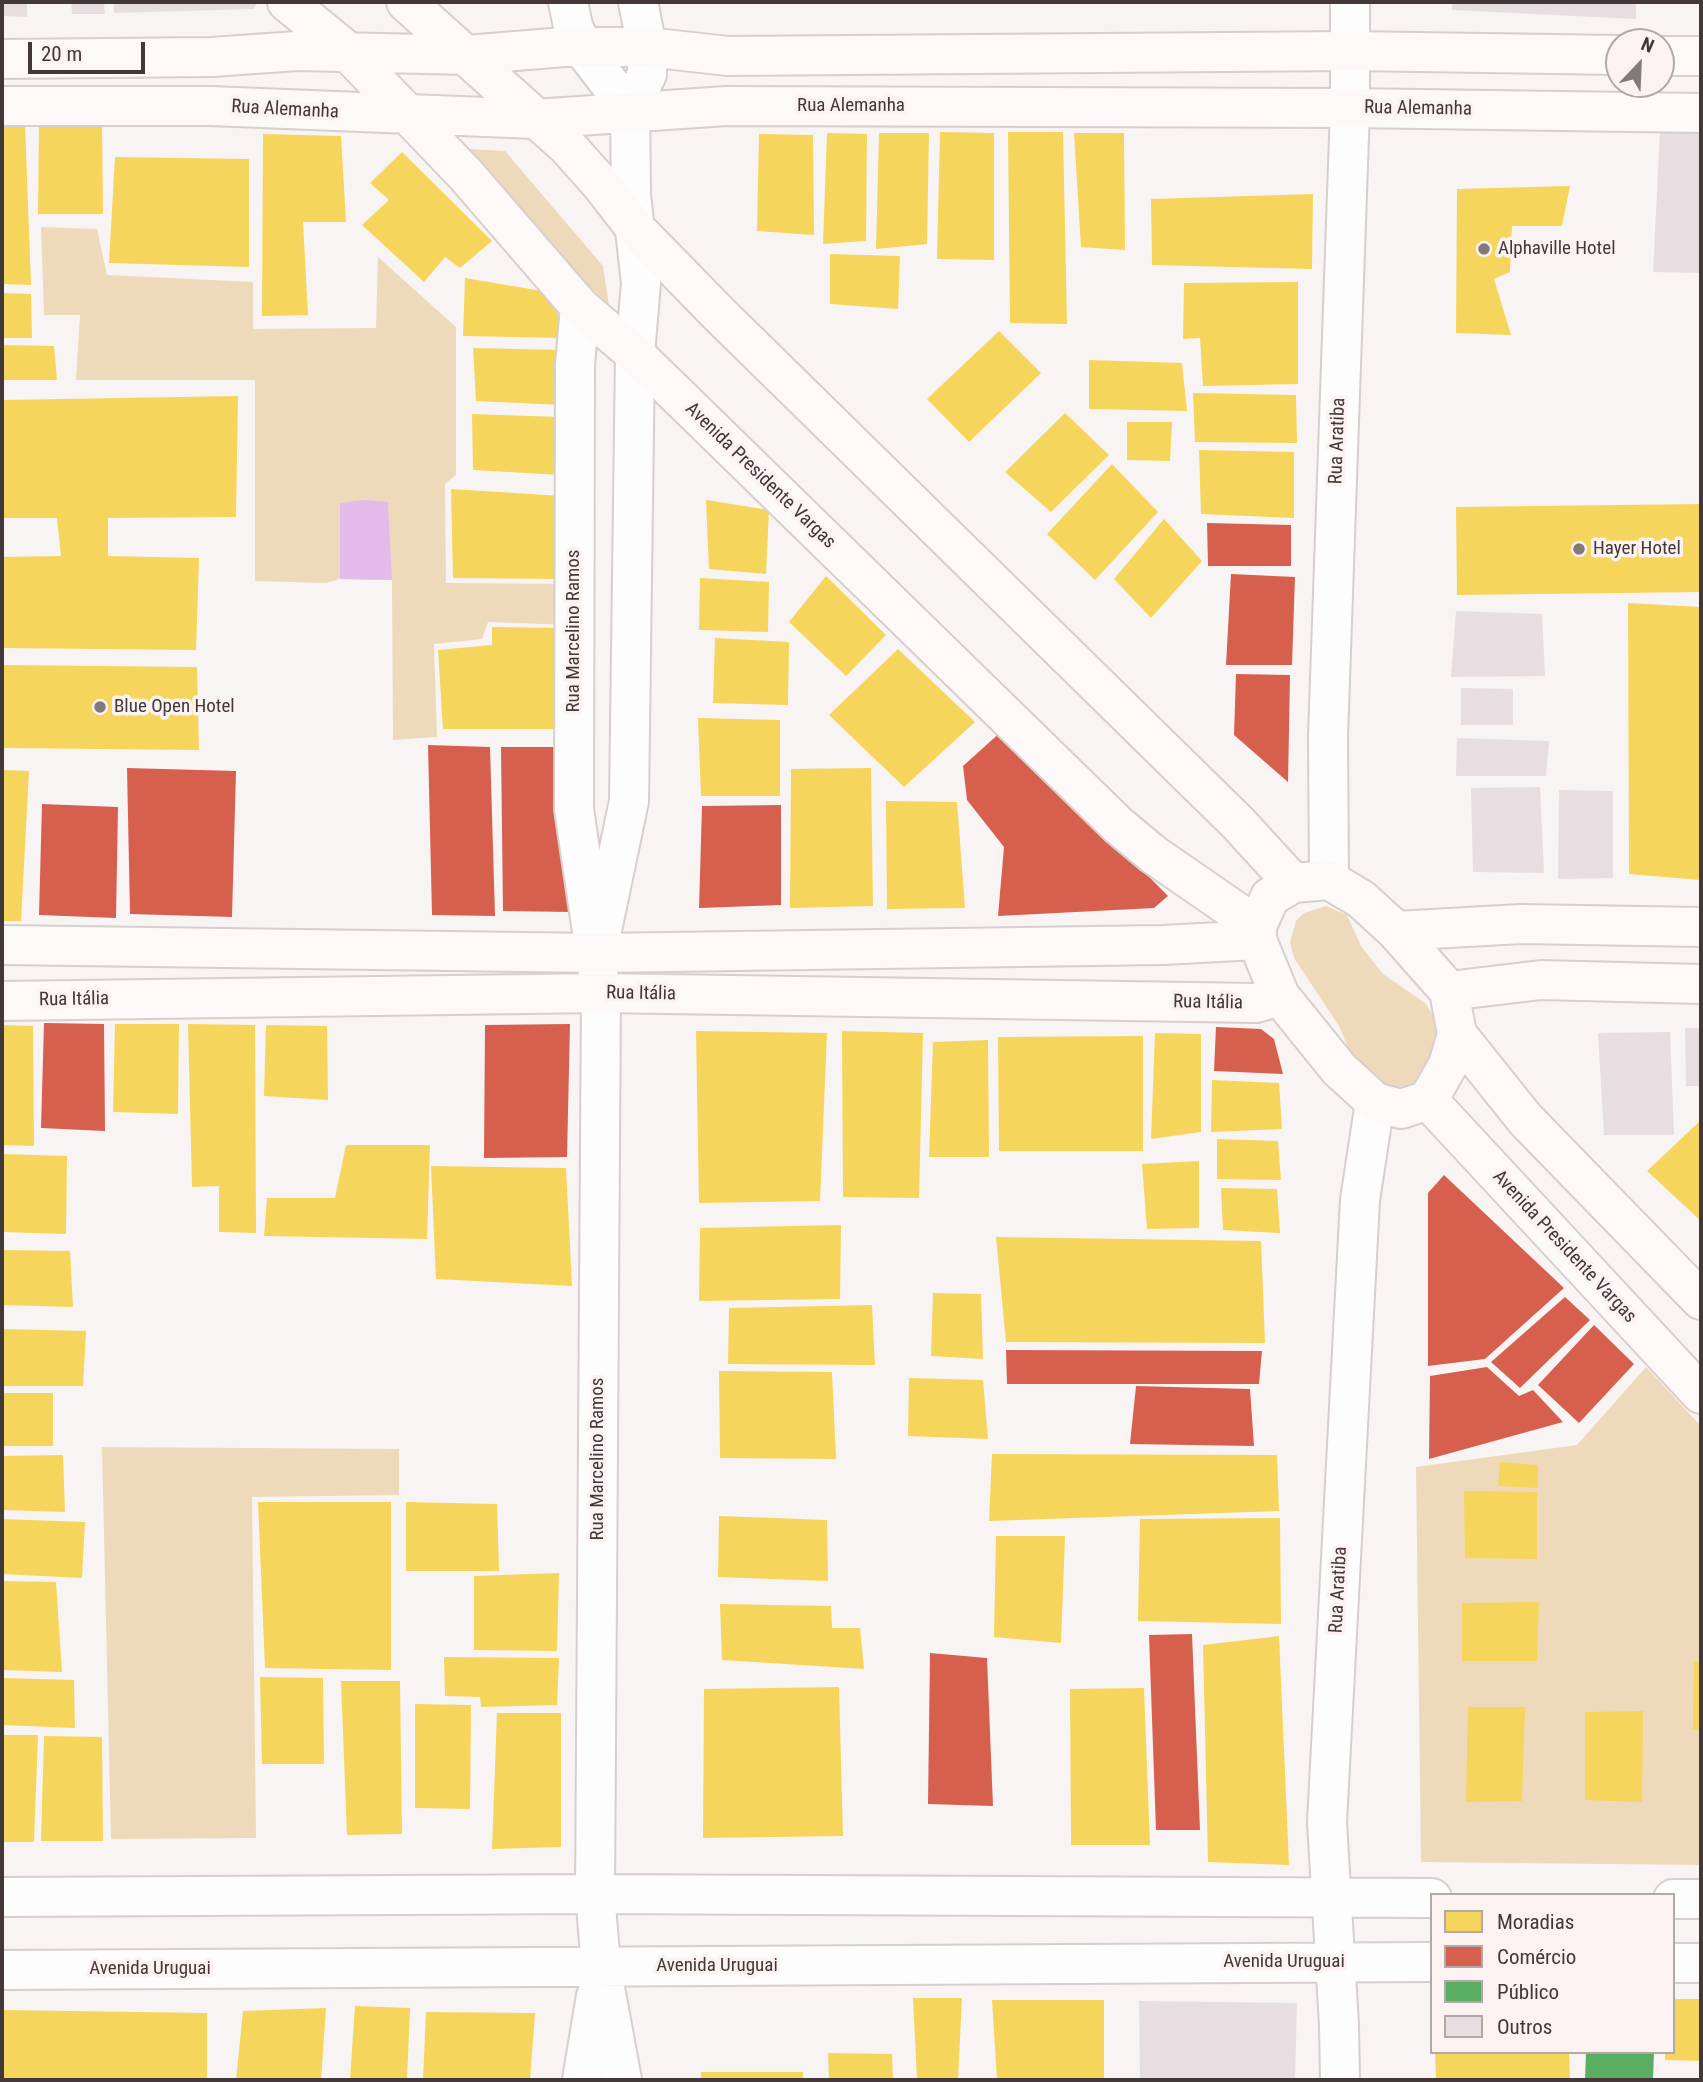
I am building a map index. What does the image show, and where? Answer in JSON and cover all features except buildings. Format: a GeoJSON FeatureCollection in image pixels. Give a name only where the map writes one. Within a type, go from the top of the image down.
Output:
{"type":"FeatureCollection","features":[{"type":"Feature","properties":{"kind":"main road","name":"Avenida Presidente Vargas"},"geometry":{"type":"LineString","coordinates":[[287,2],[347,51],[407,113],[539,256],[580,307],[635,354],[1118,825],[1257,933]]}},
{"type":"Feature","properties":{"kind":"main road"},"geometry":{"type":"LineString","coordinates":[[405,2],[467,55],[587,167],[634,228],[1238,823],[1311,882],[1362,899],[1396,930],[1449,991],[1457,1034],[1448,1065],[1427,1100],[1401,1109],[1375,1102],[1339,1069],[1280,996],[1257,933],[1270,897],[1311,882]]}},
{"type":"Feature","properties":{"kind":"main road"},"geometry":{"type":"LineString","coordinates":[[2,58],[212,57],[347,51],[467,55],[564,47],[647,47],[728,56],[1350,51],[1605,55]]}},
{"type":"Feature","properties":{"kind":"main road"},"geometry":{"type":"LineString","coordinates":[[1675,56],[1701,56]]}},
{"type":"Feature","properties":{"kind":"main road","name":"Rua Alemanha"},"geometry":{"type":"LineString","coordinates":[[2,106],[211,106],[535,119],[630,110],[726,106],[1350,108],[1701,113]]}},
{"type":"Feature","properties":{"kind":"main road"},"geometry":{"type":"LineString","coordinates":[[1396,930],[1521,924],[1701,927]]}},
{"type":"Feature","properties":{"kind":"main road"},"geometry":{"type":"LineString","coordinates":[[2,945],[597,953],[1163,945],[1257,933]]}},
{"type":"Feature","properties":{"kind":"main road"},"geometry":{"type":"LineString","coordinates":[[1449,991],[1541,980],[1701,984]]}},
{"type":"Feature","properties":{"kind":"main road","name":"Rua Itália"},"geometry":{"type":"LineString","coordinates":[[2,1001],[601,993],[1256,1003],[1280,996]]}},
{"type":"Feature","properties":{"kind":"main road"},"geometry":{"type":"LineString","coordinates":[[1457,1034],[1525,1119],[1701,1300]]}},
{"type":"Feature","properties":{"kind":"main road","name":"Avenida Presidente Vargas"},"geometry":{"type":"LineString","coordinates":[[1427,1100],[1701,1394]]}},
{"type":"Feature","properties":{"kind":"street"},"geometry":{"type":"LineString","coordinates":[[568,2],[573,26],[583,48],[630,110],[647,74],[647,47],[638,2]]}},
{"type":"Feature","properties":{"kind":"street","name":"Rua Aratiba"},"geometry":{"type":"LineString","coordinates":[[1311,882],[1328,736],[1350,108],[1350,2]]}},
{"type":"Feature","properties":{"kind":"street","name":"Rua Marcelino Ramos"},"geometry":{"type":"LineString","coordinates":[[597,953],[629,801],[635,354],[641,283],[634,228],[630,110]]}},
{"type":"Feature","properties":{"kind":"street","name":"Rua Marcelino Ramos"},"geometry":{"type":"LineString","coordinates":[[580,307],[575,379],[574,809],[601,993],[595,1894],[601,1966],[622,2080]]}},
{"type":"Feature","properties":{"kind":"street","name":"Rua Aratiba"},"geometry":{"type":"LineString","coordinates":[[1340,2080],[1327,1822],[1360,1200],[1375,1102]]}},
{"type":"Feature","properties":{"kind":"street"},"geometry":{"type":"LineString","coordinates":[[2,1897],[595,1894],[1430,1898]]}},
{"type":"Feature","properties":{"kind":"street"},"geometry":{"type":"LineString","coordinates":[[1675,1899],[1701,1899]]}},
{"type":"Feature","properties":{"kind":"street","name":"Avenida Uruguai"},"geometry":{"type":"LineString","coordinates":[[2,1970],[1430,1962]]}},
{"type":"Feature","properties":{"kind":"street"},"geometry":{"type":"LineString","coordinates":[[1675,1963],[1701,1964]]}},
{"type":"Feature","properties":{"kind":"street","name":"Rua Marcelino Ramos"},"geometry":{"type":"LineString","coordinates":[[583,2080],[601,1966]]}},
{"type":"Feature","properties":{"kind":"shaded area"},"geometry":{"type":"Polygon","coordinates":[[[453,148],[505,151],[603,266],[609,306],[453,148]]]}},
{"type":"Feature","properties":{"kind":"shaded area"},"geometry":{"type":"Polygon","coordinates":[[[41,227],[97,229],[107,275],[253,282],[253,329],[376,328],[378,257],[456,327],[456,475],[445,484],[446,583],[570,584],[570,625],[488,622],[482,639],[434,644],[437,737],[393,740],[392,580],[340,579],[326,583],[255,581],[255,380],[76,380],[80,315],[44,315],[41,227]]]}},
{"type":"Feature","properties":{"kind":"shaded area"},"geometry":{"type":"Polygon","coordinates":[[[365,500],[388,502],[392,580],[340,579],[340,503],[365,500]]]}},
{"type":"Feature","properties":{"kind":"shaded area"},"geometry":{"type":"Polygon","coordinates":[[[1326,906],[1347,915],[1361,946],[1383,974],[1425,1003],[1434,1016],[1439,1032],[1426,1075],[1414,1084],[1387,1089],[1361,1078],[1339,1026],[1294,958],[1290,942],[1296,921],[1304,913],[1326,906]]]}},
{"type":"Feature","properties":{"kind":"shaded area"},"geometry":{"type":"Polygon","coordinates":[[[1646,1367],[1701,1426],[1701,1865],[1421,1862],[1416,1467],[1577,1445],[1646,1367]]]}},
{"type":"Feature","properties":{"kind":"shaded area"},"geometry":{"type":"Polygon","coordinates":[[[102,1447],[399,1449],[399,1495],[252,1497],[256,1838],[111,1839],[102,1447]]]}},
{"type":"Feature","properties":{"kind":"place","name":"Alphaville Hotel"},"geometry":{"type":"Point","coordinates":[1484,249]}},
{"type":"Feature","properties":{"kind":"place","name":"Hayer Hotel"},"geometry":{"type":"Point","coordinates":[1579,549]}},
{"type":"Feature","properties":{"kind":"place","name":"Blue Open Hotel"},"geometry":{"type":"Point","coordinates":[100,707]}}]}
